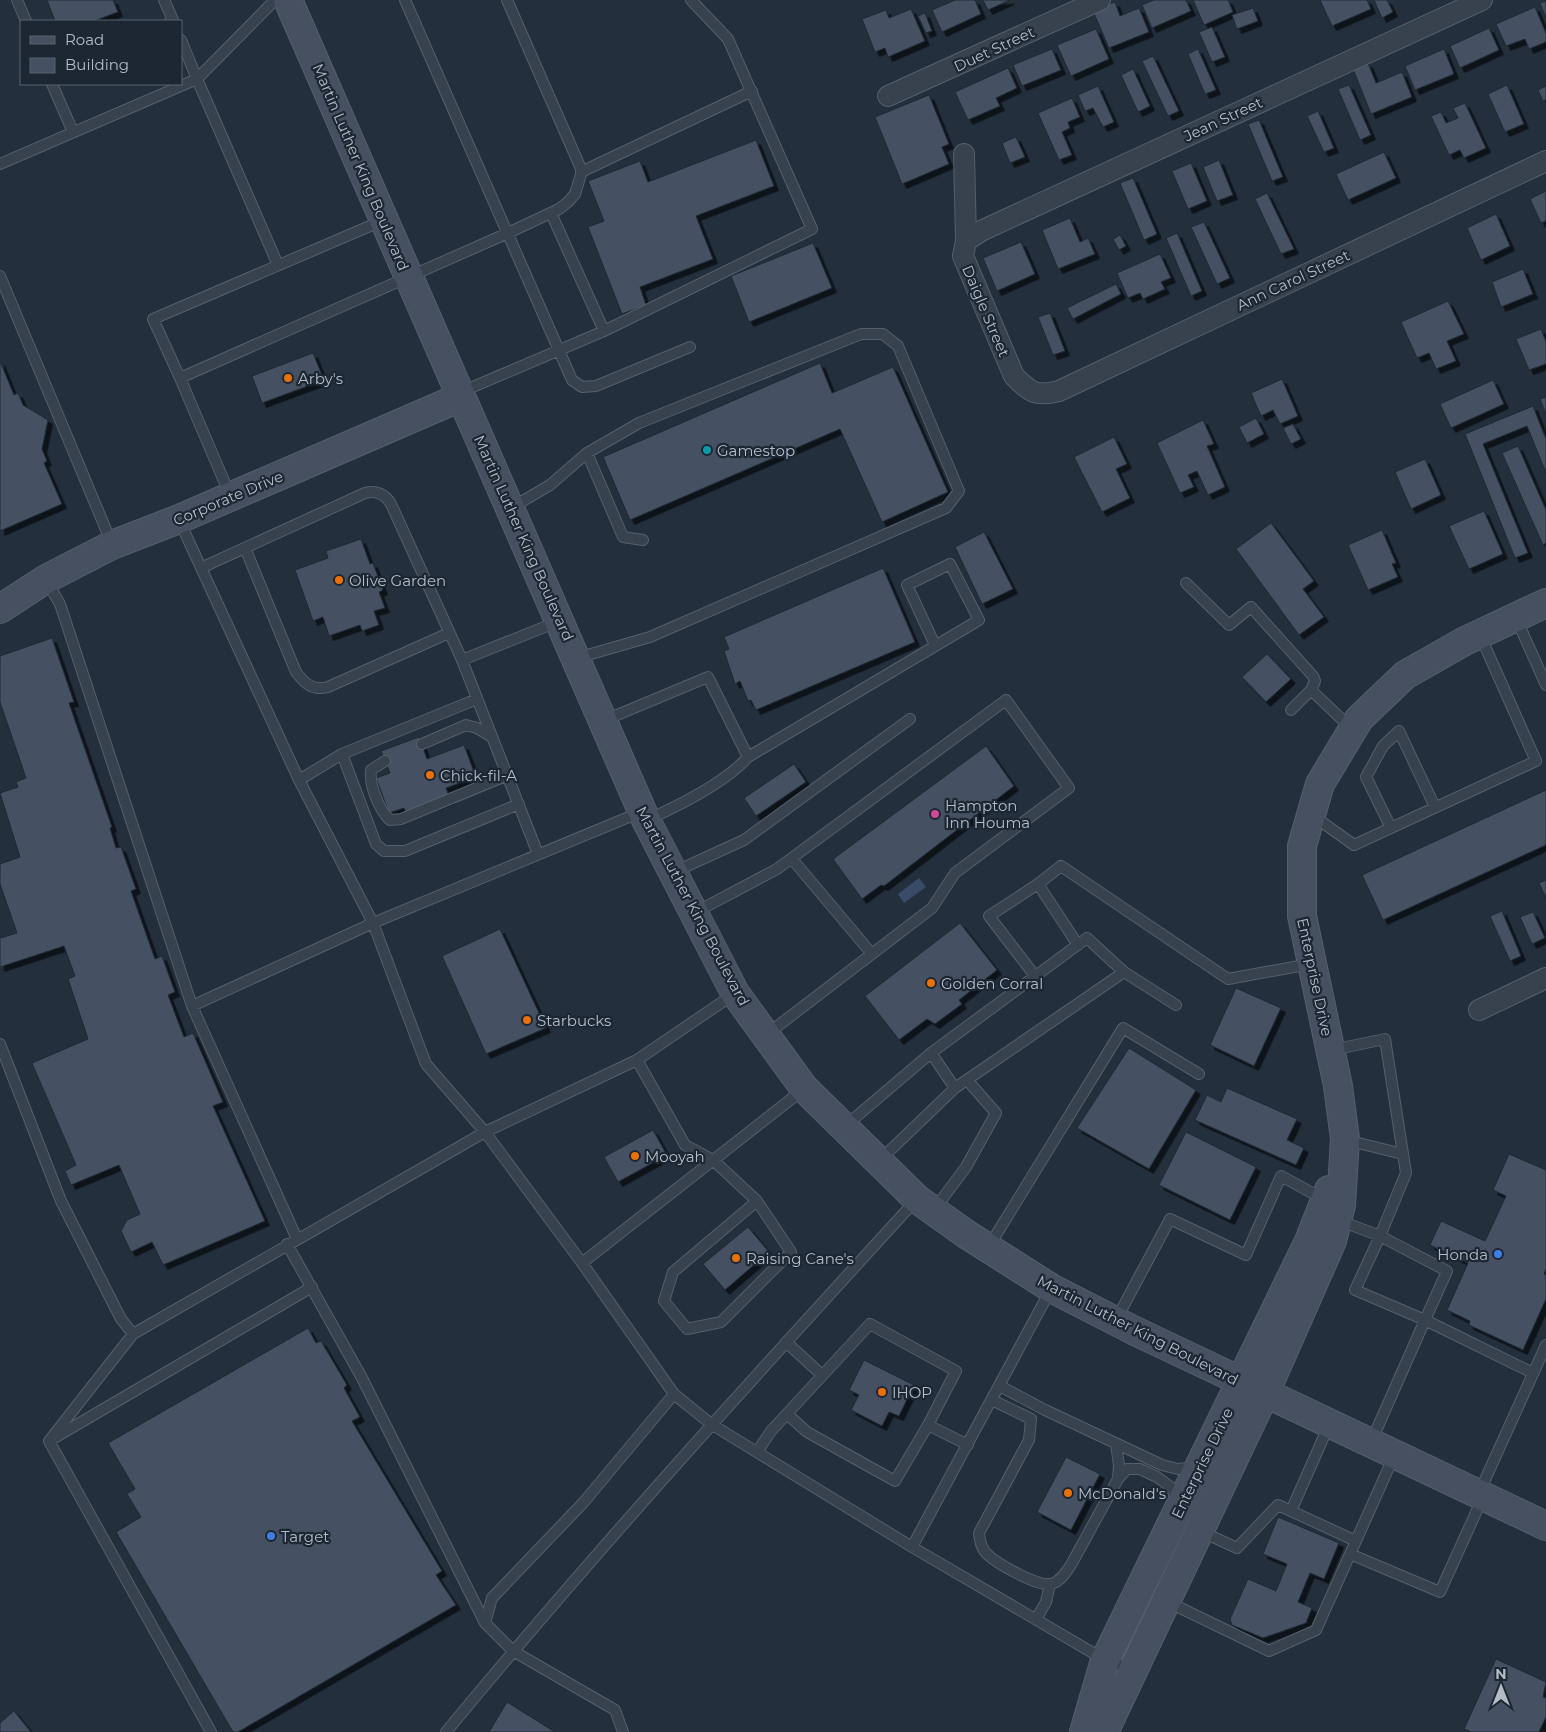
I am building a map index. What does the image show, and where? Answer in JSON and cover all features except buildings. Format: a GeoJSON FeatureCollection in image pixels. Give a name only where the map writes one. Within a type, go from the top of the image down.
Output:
{"type":"FeatureCollection","features":[{"type":"Feature","properties":{"kind":"street","name":"Martin Luther King Boulevard"},"geometry":{"type":"LineString","coordinates":[[288,0],[460,395],[561,621],[644,816],[735,993],[804,1088],[925,1205],[1051,1288],[1241,1382],[1546,1526]]}},
{"type":"Feature","properties":{"kind":"street","name":"Duet Street"},"geometry":{"type":"LineString","coordinates":[[888,96],[1100,0]]}},
{"type":"Feature","properties":{"kind":"street","name":"Jean Street"},"geometry":{"type":"LineString","coordinates":[[966,241],[981,231],[1482,0]]}},
{"type":"Feature","properties":{"kind":"street","name":"Daigle Street"},"geometry":{"type":"LineString","coordinates":[[964,154],[966,241],[963,256],[1014,376],[1029,391],[1039,393]]}},
{"type":"Feature","properties":{"kind":"street","name":"Ann Carol Street"},"geometry":{"type":"LineString","coordinates":[[1039,393],[1059,391],[1546,161]]}},
{"type":"Feature","properties":{"kind":"street","name":"Corporate Drive"},"geometry":{"type":"LineString","coordinates":[[0,609],[46,579],[112,545],[179,519],[460,395]]}},
{"type":"Feature","properties":{"kind":"street","name":"Enterprise Drive"},"geometry":{"type":"LineString","coordinates":[[1084,1732],[1105,1660],[1310,1241],[1332,1210],[1343,1186],[1345,1139],[1338,1086],[1302,916],[1302,846],[1320,784],[1359,719],[1405,674],[1480,634],[1546,603]]}},
{"type":"Feature","properties":{"kind":"street"},"geometry":{"type":"LineString","coordinates":[[1479,1010],[1546,978]]}},
{"type":"Feature","properties":{"kind":"street","name":"Enterprise Drive"},"geometry":{"type":"LineString","coordinates":[[1104,1732],[1132,1669],[1265,1393],[1332,1240],[1332,1210]]}},
{"type":"Feature","properties":{"kind":"lane"},"geometry":{"type":"LineString","coordinates":[[17,0],[26,20]]}},
{"type":"Feature","properties":{"kind":"lane"},"geometry":{"type":"LineString","coordinates":[[164,0],[172,20]]}},
{"type":"Feature","properties":{"kind":"lane"},"geometry":{"type":"LineString","coordinates":[[0,164],[197,79],[275,0]]}},
{"type":"Feature","properties":{"kind":"lane"},"geometry":{"type":"LineString","coordinates":[[405,0],[572,380],[582,387],[596,386],[690,347]]}},
{"type":"Feature","properties":{"kind":"lane"},"geometry":{"type":"LineString","coordinates":[[180,378],[508,233],[551,213],[568,202],[574,194],[581,172],[507,0]]}},
{"type":"Feature","properties":{"kind":"lane"},"geometry":{"type":"LineString","coordinates":[[460,395],[604,331],[812,229],[728,39],[691,0]]}},
{"type":"Feature","properties":{"kind":"lane"},"geometry":{"type":"LineString","coordinates":[[182,42],[278,265]]}},
{"type":"Feature","properties":{"kind":"lane"},"geometry":{"type":"LineString","coordinates":[[52,85],[73,132]]}},
{"type":"Feature","properties":{"kind":"lane"},"geometry":{"type":"LineString","coordinates":[[581,172],[752,91]]}},
{"type":"Feature","properties":{"kind":"lane"},"geometry":{"type":"LineString","coordinates":[[551,213],[604,331]]}},
{"type":"Feature","properties":{"kind":"lane"},"geometry":{"type":"LineString","coordinates":[[230,496],[153,319],[384,220]]}},
{"type":"Feature","properties":{"kind":"lane"},"geometry":{"type":"LineString","coordinates":[[0,276],[112,545]]}},
{"type":"Feature","properties":{"kind":"lane"},"geometry":{"type":"LineString","coordinates":[[511,508],[550,485],[587,453],[639,423],[861,334],[882,334],[898,346],[959,491],[946,508],[650,637],[576,658]]}},
{"type":"Feature","properties":{"kind":"lane"},"geometry":{"type":"LineString","coordinates":[[587,453],[623,537],[643,540]]}},
{"type":"Feature","properties":{"kind":"lane"},"geometry":{"type":"LineString","coordinates":[[203,568],[365,493],[380,493],[391,504],[462,660],[538,854]]}},
{"type":"Feature","properties":{"kind":"lane"},"geometry":{"type":"LineString","coordinates":[[179,519],[300,780],[373,923],[426,1064],[484,1132],[582,1263],[674,1394],[711,1424],[912,1547],[1105,1660],[1132,1669]]}},
{"type":"Feature","properties":{"kind":"lane"},"geometry":{"type":"LineString","coordinates":[[245,548],[296,672],[312,688],[328,687],[449,633]]}},
{"type":"Feature","properties":{"kind":"lane"},"geometry":{"type":"LineString","coordinates":[[192,1006],[373,923],[538,854],[684,802],[739,766],[748,757],[979,620],[950,564],[907,586],[935,646]]}},
{"type":"Feature","properties":{"kind":"lane"},"geometry":{"type":"LineString","coordinates":[[46,579],[60,604],[192,1006],[297,1238]]}},
{"type":"Feature","properties":{"kind":"lane"},"geometry":{"type":"LineString","coordinates":[[1186,582],[1229,625],[1251,607],[1312,676],[1315,681],[1311,690],[1291,710]]}},
{"type":"Feature","properties":{"kind":"lane"},"geometry":{"type":"LineString","coordinates":[[1515,617],[1546,685]]}},
{"type":"Feature","properties":{"kind":"lane"},"geometry":{"type":"LineString","coordinates":[[462,660],[561,621]]}},
{"type":"Feature","properties":{"kind":"lane"},"geometry":{"type":"LineString","coordinates":[[1311,814],[1354,845],[1536,761],[1480,634]]}},
{"type":"Feature","properties":{"kind":"lane"},"geometry":{"type":"LineString","coordinates":[[602,721],[708,677],[748,757]]}},
{"type":"Feature","properties":{"kind":"lane"},"geometry":{"type":"LineString","coordinates":[[1311,690],[1353,730]]}},
{"type":"Feature","properties":{"kind":"lane"},"geometry":{"type":"LineString","coordinates":[[300,780],[342,754],[477,700]]}},
{"type":"Feature","properties":{"kind":"lane"},"geometry":{"type":"LineString","coordinates":[[693,913],[777,869],[792,859],[1006,700],[1069,788],[955,873],[932,908],[766,1035]]}},
{"type":"Feature","properties":{"kind":"lane"},"geometry":{"type":"LineString","coordinates":[[672,873],[744,840],[910,719]]}},
{"type":"Feature","properties":{"kind":"lane"},"geometry":{"type":"LineString","coordinates":[[422,744],[466,725],[477,728],[492,738]]}},
{"type":"Feature","properties":{"kind":"lane"},"geometry":{"type":"LineString","coordinates":[[1391,828],[1366,777],[1383,746],[1400,730],[1436,807]]}},
{"type":"Feature","properties":{"kind":"lane"},"geometry":{"type":"LineString","coordinates":[[342,754],[376,844],[384,851],[405,851],[519,804]]}},
{"type":"Feature","properties":{"kind":"lane"},"geometry":{"type":"LineString","coordinates":[[385,761],[371,770],[370,777],[383,814],[390,820],[401,819],[508,776]]}},
{"type":"Feature","properties":{"kind":"lane"},"geometry":{"type":"LineString","coordinates":[[792,859],[872,954]]}},
{"type":"Feature","properties":{"kind":"lane"},"geometry":{"type":"LineString","coordinates":[[1035,976],[989,916],[1038,884],[1061,866],[1228,979],[1312,964]]}},
{"type":"Feature","properties":{"kind":"lane"},"geometry":{"type":"LineString","coordinates":[[1038,884],[1078,945]]}},
{"type":"Feature","properties":{"kind":"lane"},"geometry":{"type":"LineString","coordinates":[[844,1127],[932,1053],[1087,938],[1124,972],[1176,1005]]}},
{"type":"Feature","properties":{"kind":"lane"},"geometry":{"type":"LineString","coordinates":[[879,1162],[955,1088],[1124,972]]}},
{"type":"Feature","properties":{"kind":"lane"},"geometry":{"type":"LineString","coordinates":[[49,1441],[133,1334],[484,1132],[637,1060],[735,993]]}},
{"type":"Feature","properties":{"kind":"lane"},"geometry":{"type":"LineString","coordinates":[[988,1248],[1123,1028],[1199,1074]]}},
{"type":"Feature","properties":{"kind":"lane"},"geometry":{"type":"LineString","coordinates":[[1330,1050],[1385,1040],[1406,1173],[1355,1290],[1425,1320],[1533,1373]]}},
{"type":"Feature","properties":{"kind":"lane"},"geometry":{"type":"LineString","coordinates":[[0,1044],[61,1201],[121,1319],[133,1334]]}},
{"type":"Feature","properties":{"kind":"lane"},"geometry":{"type":"LineString","coordinates":[[932,1053],[955,1088]]}},
{"type":"Feature","properties":{"kind":"lane"},"geometry":{"type":"LineString","coordinates":[[637,1060],[685,1145],[714,1160],[757,1200],[790,1252],[721,1322],[687,1329],[664,1301],[673,1272],[757,1200]]}},
{"type":"Feature","properties":{"kind":"lane"},"geometry":{"type":"LineString","coordinates":[[446,1732],[513,1651],[711,1424],[786,1342],[966,1167],[996,1113],[967,1080]]}},
{"type":"Feature","properties":{"kind":"lane"},"geometry":{"type":"LineString","coordinates":[[582,1263],[804,1088]]}},
{"type":"Feature","properties":{"kind":"lane"},"geometry":{"type":"LineString","coordinates":[[1345,1139],[1403,1154]]}},
{"type":"Feature","properties":{"kind":"lane"},"geometry":{"type":"LineString","coordinates":[[1115,1321],[1170,1218],[1246,1255],[1281,1176],[1332,1210],[1447,1271],[1371,1442]]}},
{"type":"Feature","properties":{"kind":"lane"},"geometry":{"type":"LineString","coordinates":[[287,1244],[362,1378],[485,1623],[513,1651],[615,1710],[623,1732]]}},
{"type":"Feature","properties":{"kind":"lane"},"geometry":{"type":"LineString","coordinates":[[49,1441],[312,1287]]}},
{"type":"Feature","properties":{"kind":"lane"},"geometry":{"type":"LineString","coordinates":[[912,1547],[1051,1288]]}},
{"type":"Feature","properties":{"kind":"lane"},"geometry":{"type":"LineString","coordinates":[[757,1452],[771,1431],[870,1324],[956,1371],[928,1425],[895,1481],[807,1432],[787,1414]]}},
{"type":"Feature","properties":{"kind":"lane"},"geometry":{"type":"LineString","coordinates":[[786,1342],[822,1375]]}},
{"type":"Feature","properties":{"kind":"lane"},"geometry":{"type":"LineString","coordinates":[[1350,1554],[1440,1592],[1546,1345]]}},
{"type":"Feature","properties":{"kind":"lane"},"geometry":{"type":"LineString","coordinates":[[1000,1386],[1044,1410],[1162,1465],[1178,1469],[1200,1467]]}},
{"type":"Feature","properties":{"kind":"lane"},"geometry":{"type":"LineString","coordinates":[[485,1623],[492,1598],[583,1503],[674,1394]]}},
{"type":"Feature","properties":{"kind":"lane"},"geometry":{"type":"LineString","coordinates":[[992,1400],[1031,1419],[1031,1429],[1029,1440],[979,1533],[981,1545],[988,1555],[1033,1582],[1050,1584],[1063,1576],[1072,1564],[1118,1479],[1128,1470],[1140,1469],[1172,1488],[1179,1509]]}},
{"type":"Feature","properties":{"kind":"lane"},"geometry":{"type":"LineString","coordinates":[[1291,1511],[1330,1423]]}},
{"type":"Feature","properties":{"kind":"lane"},"geometry":{"type":"LineString","coordinates":[[928,1425],[968,1445]]}},
{"type":"Feature","properties":{"kind":"lane"},"geometry":{"type":"LineString","coordinates":[[49,1441],[211,1732]]}},
{"type":"Feature","properties":{"kind":"lane"},"geometry":{"type":"LineString","coordinates":[[1116,1444],[1119,1465],[1118,1479]]}},
{"type":"Feature","properties":{"kind":"lane"},"geometry":{"type":"LineString","coordinates":[[1165,1601],[1269,1650],[1316,1630],[1395,1454]]}},
{"type":"Feature","properties":{"kind":"lane"},"geometry":{"type":"LineString","coordinates":[[1199,1531],[1237,1548],[1278,1505],[1356,1540]]}},
{"type":"Feature","properties":{"kind":"lane"},"geometry":{"type":"LineString","coordinates":[[1036,1620],[1046,1602],[1050,1584]]}},
{"type":"Feature","properties":{"kind":"water"},"geometry":{"type":"Polygon","coordinates":[[[919,878],[926,887],[904,903],[898,894],[919,878]]]}},
{"type":"Feature","properties":{"kind":"place","name":"Arby's"},"geometry":{"type":"Point","coordinates":[288,378]}},
{"type":"Feature","properties":{"kind":"place","name":"Gamestop"},"geometry":{"type":"Point","coordinates":[707,450]}},
{"type":"Feature","properties":{"kind":"place","name":"Olive Garden"},"geometry":{"type":"Point","coordinates":[339,580]}},
{"type":"Feature","properties":{"kind":"place","name":"Chick-fil-A"},"geometry":{"type":"Point","coordinates":[430,775]}},
{"type":"Feature","properties":{"kind":"place","name":"Hampton Inn Houma"},"geometry":{"type":"Point","coordinates":[935,814]}},
{"type":"Feature","properties":{"kind":"place","name":"Golden Corral"},"geometry":{"type":"Point","coordinates":[931,983]}},
{"type":"Feature","properties":{"kind":"place","name":"Starbucks"},"geometry":{"type":"Point","coordinates":[527,1020]}},
{"type":"Feature","properties":{"kind":"place","name":"Mooyah"},"geometry":{"type":"Point","coordinates":[635,1156]}},
{"type":"Feature","properties":{"kind":"place","name":"Honda"},"geometry":{"type":"Point","coordinates":[1498,1254]}},
{"type":"Feature","properties":{"kind":"place","name":"Raising Cane's"},"geometry":{"type":"Point","coordinates":[736,1258]}},
{"type":"Feature","properties":{"kind":"place","name":"IHOP"},"geometry":{"type":"Point","coordinates":[882,1392]}},
{"type":"Feature","properties":{"kind":"place","name":"McDonald's"},"geometry":{"type":"Point","coordinates":[1068,1493]}},
{"type":"Feature","properties":{"kind":"place","name":"Target"},"geometry":{"type":"Point","coordinates":[271,1536]}}]}
